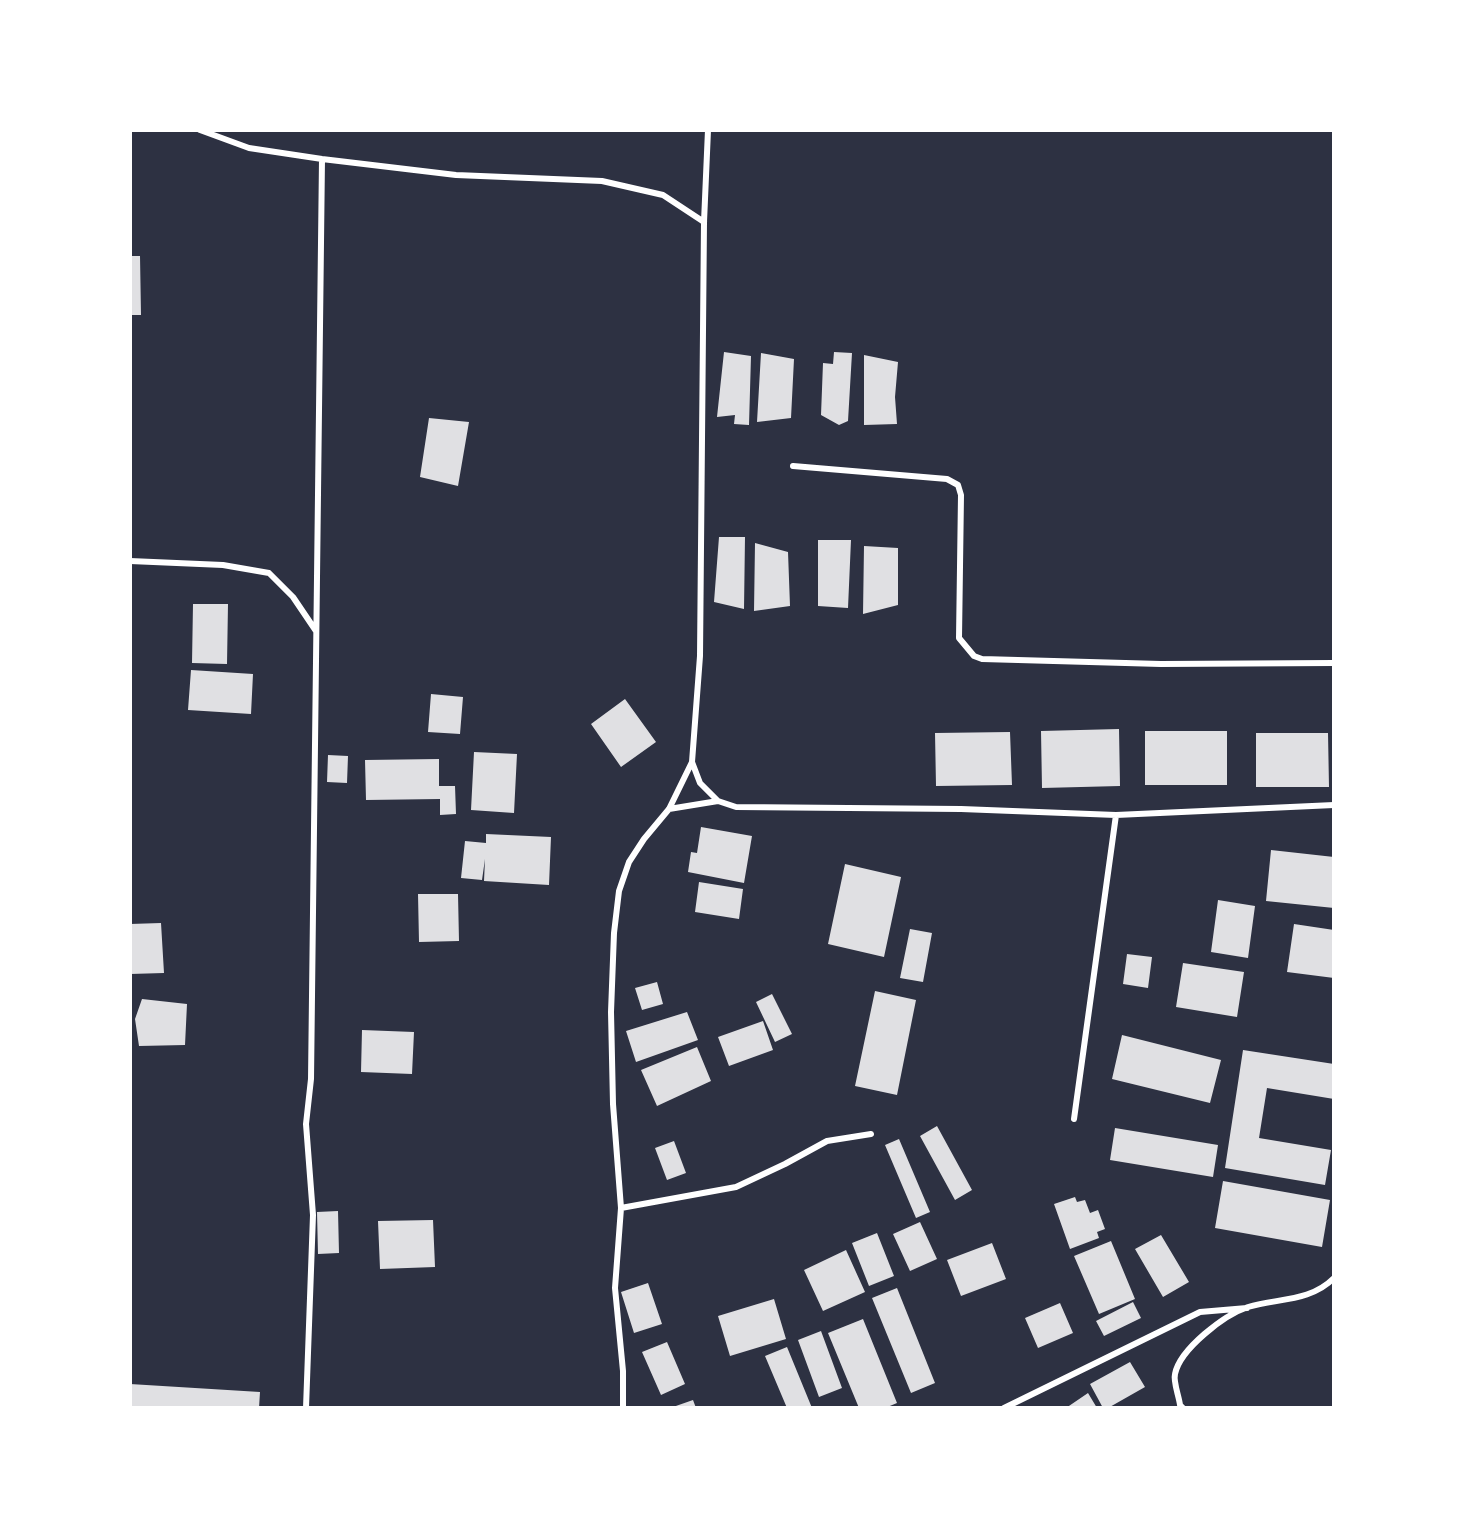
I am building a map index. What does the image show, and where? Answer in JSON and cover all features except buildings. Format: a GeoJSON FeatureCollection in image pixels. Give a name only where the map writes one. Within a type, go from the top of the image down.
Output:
{"type":"FeatureCollection","features":[{"type":"Feature","properties":{"kind":"street"},"geometry":{"type":"LineString","coordinates":[[200,130],[249,148],[322,159],[456,175],[602,182],[663,195],[704,222]]}},
{"type":"Feature","properties":{"kind":"street"},"geometry":{"type":"LineString","coordinates":[[623,1407],[623,1371],[615,1288],[621,1208],[613,1104],[611,1023],[614,933],[620,891],[629,862],[644,839],[669,809],[692,762],[700,656],[704,222],[708,130]]}},
{"type":"Feature","properties":{"kind":"street"},"geometry":{"type":"LineString","coordinates":[[306,1407],[313,1215],[306,1124],[311,1079],[322,159]]}},
{"type":"Feature","properties":{"kind":"street"},"geometry":{"type":"LineString","coordinates":[[793,466],[946,479],[958,485],[962,495],[959,638],[974,656],[1161,664],[1334,663]]}},
{"type":"Feature","properties":{"kind":"street"},"geometry":{"type":"LineString","coordinates":[[130,561],[223,565],[269,573],[293,597],[316,631]]}},
{"type":"Feature","properties":{"kind":"street"},"geometry":{"type":"LineString","coordinates":[[692,762],[700,783],[718,801],[736,807],[961,809],[1116,815],[1334,805]]}},
{"type":"Feature","properties":{"kind":"street"},"geometry":{"type":"LineString","coordinates":[[669,809],[718,801]]}},
{"type":"Feature","properties":{"kind":"street"},"geometry":{"type":"LineString","coordinates":[[1074,1119],[1116,815]]}},
{"type":"Feature","properties":{"kind":"street"},"geometry":{"type":"LineString","coordinates":[[621,1208],[736,1187],[827,1141],[871,1134]]}},
{"type":"Feature","properties":{"kind":"street"},"geometry":{"type":"LineString","coordinates":[[1004,1407],[1200,1312],[1247,1308],[1296,1299],[1323,1288],[1334,1278]]}},
{"type":"Feature","properties":{"kind":"street"},"geometry":{"type":"LineString","coordinates":[[1172,1407],[1182,1406],[1174,1375],[1186,1351],[1221,1322],[1247,1308]]}}]}
